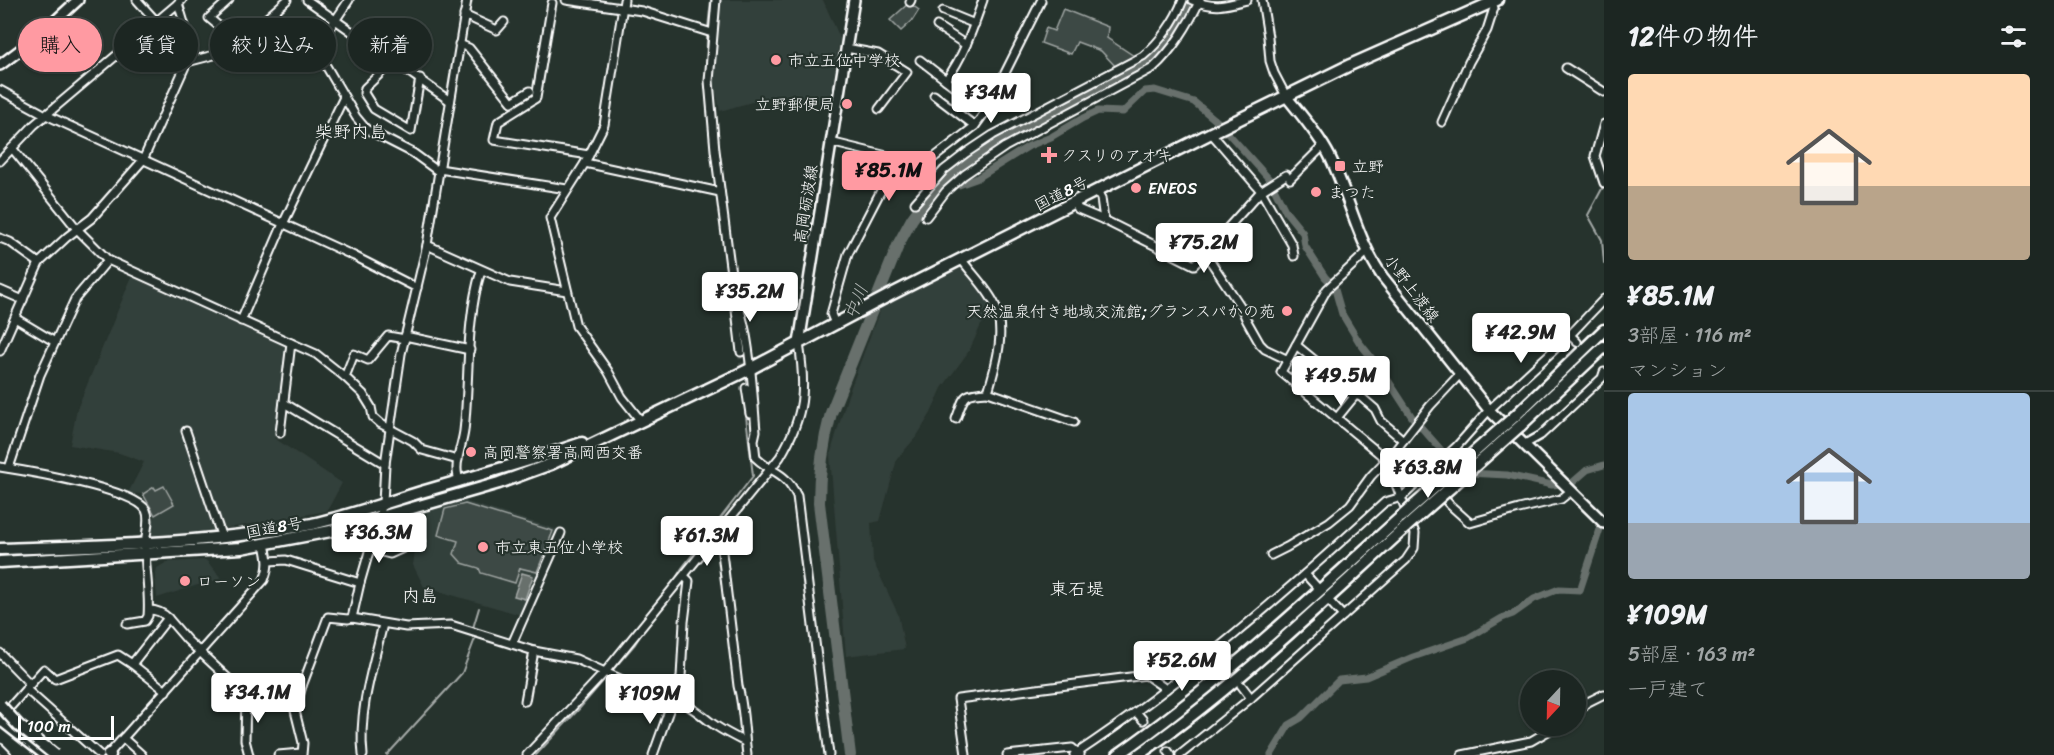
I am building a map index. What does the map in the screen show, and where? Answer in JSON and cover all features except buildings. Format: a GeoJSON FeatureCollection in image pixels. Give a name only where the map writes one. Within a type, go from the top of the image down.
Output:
{"type":"FeatureCollection","features":[{"type":"Feature","properties":{"kind":"highway","name":"国道8号"},"geometry":{"type":"LineString","coordinates":[[0,549],[241,548],[336,530],[498,483],[551,464],[750,369],[892,294],[1286,96],[1377,52],[1494,1]]}},
{"type":"Feature","properties":{"kind":"highway"},"geometry":{"type":"LineString","coordinates":[[1517,421],[1604,330]]}},
{"type":"Feature","properties":{"kind":"highway"},"geometry":{"type":"LineString","coordinates":[[1138,755],[1241,675],[1404,522],[1604,347]]}},
{"type":"Feature","properties":{"kind":"highway","name":"国道8号"},"geometry":{"type":"LineString","coordinates":[[0,562],[145,550],[314,523],[521,463],[641,421]]}},
{"type":"Feature","properties":{"kind":"highway"},"geometry":{"type":"LineString","coordinates":[[1118,755],[1185,706],[1404,522]]}},
{"type":"Feature","properties":{"kind":"highway"},"geometry":{"type":"LineString","coordinates":[[0,705],[18,725],[55,755]]}},
{"type":"Feature","properties":{"kind":"highway"},"geometry":{"type":"LineString","coordinates":[[0,719],[46,755]]}},
{"type":"Feature","properties":{"kind":"main road"},"geometry":{"type":"LineString","coordinates":[[0,65],[78,0]]}},
{"type":"Feature","properties":{"kind":"main road","name":"高岡砺波線"},"geometry":{"type":"LineString","coordinates":[[799,342],[854,0]]}},
{"type":"Feature","properties":{"kind":"main road","name":"小野上渡線"},"geometry":{"type":"LineString","coordinates":[[1286,96],[1330,156],[1367,252],[1382,276],[1489,410],[1601,520]]}},
{"type":"Feature","properties":{"kind":"street"},"geometry":{"type":"LineString","coordinates":[[136,0],[153,18]]}},
{"type":"Feature","properties":{"kind":"street"},"geometry":{"type":"LineString","coordinates":[[210,19],[229,0]]}},
{"type":"Feature","properties":{"kind":"street"},"geometry":{"type":"LineString","coordinates":[[267,18],[287,0]]}},
{"type":"Feature","properties":{"kind":"street"},"geometry":{"type":"LineString","coordinates":[[307,0],[334,18]]}},
{"type":"Feature","properties":{"kind":"street"},"geometry":{"type":"LineString","coordinates":[[348,27],[336,19],[349,0]]}},
{"type":"Feature","properties":{"kind":"street"},"geometry":{"type":"LineString","coordinates":[[352,618],[383,503],[385,464],[405,338],[427,245],[466,0]]}},
{"type":"Feature","properties":{"kind":"street"},"geometry":{"type":"LineString","coordinates":[[566,0],[624,4],[712,33]]}},
{"type":"Feature","properties":{"kind":"street"},"geometry":{"type":"LineString","coordinates":[[716,0],[709,81],[720,192],[741,352]]}},
{"type":"Feature","properties":{"kind":"street"},"geometry":{"type":"LineString","coordinates":[[946,80],[956,67],[983,0]]}},
{"type":"Feature","properties":{"kind":"street"},"geometry":{"type":"LineString","coordinates":[[889,175],[905,180],[975,126],[986,111],[1040,0]]}},
{"type":"Feature","properties":{"kind":"street"},"geometry":{"type":"LineString","coordinates":[[915,203],[944,170],[984,141],[1143,56],[1153,48],[1177,14],[1183,0]]}},
{"type":"Feature","properties":{"kind":"street"},"geometry":{"type":"LineString","coordinates":[[926,217],[946,190],[983,160],[1153,68],[1164,58],[1196,1],[1216,7],[1247,0]]}},
{"type":"Feature","properties":{"kind":"street"},"geometry":{"type":"LineString","coordinates":[[1262,0],[1269,37],[1270,61],[1286,96]]}},
{"type":"Feature","properties":{"kind":"street"},"geometry":{"type":"LineString","coordinates":[[1442,122],[1486,30],[1494,8],[1494,1]]}},
{"type":"Feature","properties":{"kind":"street"},"geometry":{"type":"LineString","coordinates":[[160,18],[180,2],[184,18]]}},
{"type":"Feature","properties":{"kind":"street"},"geometry":{"type":"LineString","coordinates":[[552,3],[536,98],[498,122],[494,140],[589,155]]}},
{"type":"Feature","properties":{"kind":"street"},"geometry":{"type":"LineString","coordinates":[[624,4],[604,125],[585,163],[549,218],[576,326],[608,371],[622,397],[641,421]]}},
{"type":"Feature","properties":{"kind":"street"},"geometry":{"type":"LineString","coordinates":[[943,11],[975,24]]}},
{"type":"Feature","properties":{"kind":"street"},"geometry":{"type":"LineString","coordinates":[[464,15],[497,30],[504,22]]}},
{"type":"Feature","properties":{"kind":"street"},"geometry":{"type":"LineString","coordinates":[[937,26],[966,45]]}},
{"type":"Feature","properties":{"kind":"street"},"geometry":{"type":"LineString","coordinates":[[459,44],[469,48],[512,102],[530,92]]}},
{"type":"Feature","properties":{"kind":"street"},"geometry":{"type":"LineString","coordinates":[[846,48],[878,54],[907,72],[879,109]]}},
{"type":"Feature","properties":{"kind":"street"},"geometry":{"type":"LineString","coordinates":[[0,161],[34,124],[114,57]]}},
{"type":"Feature","properties":{"kind":"street"},"geometry":{"type":"LineString","coordinates":[[920,60],[986,111]]}},
{"type":"Feature","properties":{"kind":"street"},"geometry":{"type":"LineString","coordinates":[[1566,68],[1604,92]]}},
{"type":"Feature","properties":{"kind":"street"},"geometry":{"type":"LineString","coordinates":[[0,351],[39,263],[92,218],[143,160],[183,72]]}},
{"type":"Feature","properties":{"kind":"street"},"geometry":{"type":"LineString","coordinates":[[330,72],[356,117],[366,129],[412,153],[439,171],[567,189]]}},
{"type":"Feature","properties":{"kind":"street"},"geometry":{"type":"LineString","coordinates":[[382,72],[364,93],[374,109],[411,131],[420,78]]}},
{"type":"Feature","properties":{"kind":"street"},"geometry":{"type":"LineString","coordinates":[[411,72],[450,100]]}},
{"type":"Feature","properties":{"kind":"street"},"geometry":{"type":"LineString","coordinates":[[0,90],[46,115],[354,256],[417,288]]}},
{"type":"Feature","properties":{"kind":"street"},"geometry":{"type":"LineString","coordinates":[[934,95],[975,126]]}},
{"type":"Feature","properties":{"kind":"street"},"geometry":{"type":"LineString","coordinates":[[241,321],[344,97]]}},
{"type":"Feature","properties":{"kind":"street"},"geometry":{"type":"LineString","coordinates":[[1604,124],[1595,156],[1604,183]]}},
{"type":"Feature","properties":{"kind":"street"},"geometry":{"type":"LineString","coordinates":[[1211,133],[1262,191],[1292,245],[1294,256]]}},
{"type":"Feature","properties":{"kind":"street"},"geometry":{"type":"LineString","coordinates":[[830,142],[887,156],[893,162],[889,175],[848,254],[831,314],[835,324]]}},
{"type":"Feature","properties":{"kind":"street"},"geometry":{"type":"LineString","coordinates":[[1194,266],[1262,191],[1271,184],[1288,177],[1323,146]]}},
{"type":"Feature","properties":{"kind":"street"},"geometry":{"type":"LineString","coordinates":[[12,148],[77,229],[108,260],[316,354],[363,394],[371,407],[373,417],[381,424],[413,441],[422,450],[458,460]]}},
{"type":"Feature","properties":{"kind":"street"},"geometry":{"type":"LineString","coordinates":[[585,163],[720,192]]}},
{"type":"Feature","properties":{"kind":"street"},"geometry":{"type":"LineString","coordinates":[[1097,191],[1101,198],[1104,220]]}},
{"type":"Feature","properties":{"kind":"street"},"geometry":{"type":"LineString","coordinates":[[1075,203],[1078,209],[1194,266],[1214,266]]}},
{"type":"Feature","properties":{"kind":"street"},"geometry":{"type":"LineString","coordinates":[[0,238],[10,242],[39,263]]}},
{"type":"Feature","properties":{"kind":"street"},"geometry":{"type":"LineString","coordinates":[[427,245],[510,282],[567,291]]}},
{"type":"Feature","properties":{"kind":"street"},"geometry":{"type":"LineString","coordinates":[[1180,755],[1251,698],[1406,560],[1414,548],[1415,533],[1386,459],[1281,372],[1327,289],[1367,252]]}},
{"type":"Feature","properties":{"kind":"street"},"geometry":{"type":"LineString","coordinates":[[1205,253],[1241,306],[1260,344],[1265,349],[1288,360]]}},
{"type":"Feature","properties":{"kind":"street"},"geometry":{"type":"LineString","coordinates":[[9,468],[40,375],[75,299],[108,260]]}},
{"type":"Feature","properties":{"kind":"street"},"geometry":{"type":"LineString","coordinates":[[962,260],[995,305],[999,322],[1000,345],[988,392]]}},
{"type":"Feature","properties":{"kind":"street"},"geometry":{"type":"LineString","coordinates":[[459,480],[456,471],[464,432],[475,296],[481,271]]}},
{"type":"Feature","properties":{"kind":"street"},"geometry":{"type":"LineString","coordinates":[[0,290],[23,300]]}},
{"type":"Feature","properties":{"kind":"street"},"geometry":{"type":"LineString","coordinates":[[734,297],[741,308],[750,369],[756,431],[754,440]]}},
{"type":"Feature","properties":{"kind":"street"},"geometry":{"type":"LineString","coordinates":[[1007,755],[1072,748],[1078,754],[1137,713],[1305,574],[1385,502],[1402,497],[1457,446],[1489,410],[1570,335],[1604,299]]}},
{"type":"Feature","properties":{"kind":"street"},"geometry":{"type":"LineString","coordinates":[[15,318],[55,342]]}},
{"type":"Feature","properties":{"kind":"street"},"geometry":{"type":"LineString","coordinates":[[1570,335],[1577,342]]}},
{"type":"Feature","properties":{"kind":"street"},"geometry":{"type":"LineString","coordinates":[[345,377],[354,354],[368,360],[388,336],[470,350]]}},
{"type":"Feature","properties":{"kind":"street"},"geometry":{"type":"LineString","coordinates":[[527,755],[605,672],[771,469],[789,442],[802,404],[804,373],[799,342]]}},
{"type":"Feature","properties":{"kind":"street"},"geometry":{"type":"LineString","coordinates":[[280,433],[291,343]]}},
{"type":"Feature","properties":{"kind":"street"},"geometry":{"type":"LineString","coordinates":[[1296,345],[1348,393],[1361,398],[1375,409],[1381,421],[1403,440]]}},
{"type":"Feature","properties":{"kind":"street"},"geometry":{"type":"LineString","coordinates":[[1525,444],[1541,435],[1602,378],[1603,369]]}},
{"type":"Feature","properties":{"kind":"street"},"geometry":{"type":"LineString","coordinates":[[1271,555],[1287,548],[1329,522],[1350,505],[1386,459],[1395,452],[1460,374]]}},
{"type":"Feature","properties":{"kind":"street"},"geometry":{"type":"LineString","coordinates":[[1336,419],[1367,381],[1377,375]]}},
{"type":"Feature","properties":{"kind":"street"},"geometry":{"type":"LineString","coordinates":[[746,388],[756,458],[791,483],[797,496],[829,755]]}},
{"type":"Feature","properties":{"kind":"street"},"geometry":{"type":"LineString","coordinates":[[956,420],[965,397],[969,393],[988,392],[1074,422]]}},
{"type":"Feature","properties":{"kind":"street"},"geometry":{"type":"LineString","coordinates":[[284,403],[385,464]]}},
{"type":"Feature","properties":{"kind":"street"},"geometry":{"type":"LineString","coordinates":[[186,431],[222,538]]}},
{"type":"Feature","properties":{"kind":"street"},"geometry":{"type":"LineString","coordinates":[[0,467],[101,488],[140,503],[146,511],[148,520],[145,550],[149,610],[145,621],[127,624]]}},
{"type":"Feature","properties":{"kind":"street"},"geometry":{"type":"LineString","coordinates":[[1424,476],[1470,523],[1519,508],[1561,499],[1571,491]]}},
{"type":"Feature","properties":{"kind":"street"},"geometry":{"type":"LineString","coordinates":[[512,644],[561,533]]}},
{"type":"Feature","properties":{"kind":"street"},"geometry":{"type":"LineString","coordinates":[[714,539],[721,544],[738,686],[744,705],[743,723],[747,755]]}},
{"type":"Feature","properties":{"kind":"street"},"geometry":{"type":"LineString","coordinates":[[370,549],[390,554],[421,540]]}},
{"type":"Feature","properties":{"kind":"street"},"geometry":{"type":"LineString","coordinates":[[0,653],[28,687],[107,755],[264,580],[269,561],[265,544]]}},
{"type":"Feature","properties":{"kind":"street"},"geometry":{"type":"LineString","coordinates":[[269,561],[286,560],[360,583]]}},
{"type":"Feature","properties":{"kind":"street"},"geometry":{"type":"LineString","coordinates":[[1305,574],[1316,586]]}},
{"type":"Feature","properties":{"kind":"street"},"geometry":{"type":"LineString","coordinates":[[653,755],[681,677],[689,581],[684,576]]}},
{"type":"Feature","properties":{"kind":"street"},"geometry":{"type":"LineString","coordinates":[[1331,603],[1342,616]]}},
{"type":"Feature","properties":{"kind":"street"},"geometry":{"type":"LineString","coordinates":[[149,610],[156,610],[168,618],[187,640],[246,695],[245,740],[249,755]]}},
{"type":"Feature","properties":{"kind":"street"},"geometry":{"type":"LineString","coordinates":[[278,755],[301,754],[303,743],[295,711],[328,617],[352,618],[406,627],[451,625],[534,651],[576,659],[671,702],[676,701],[745,742]]}},
{"type":"Feature","properties":{"kind":"street"},"geometry":{"type":"LineString","coordinates":[[132,664],[168,618]]}},
{"type":"Feature","properties":{"kind":"street"},"geometry":{"type":"LineString","coordinates":[[363,755],[361,740],[364,706],[382,624]]}},
{"type":"Feature","properties":{"kind":"street"},"geometry":{"type":"LineString","coordinates":[[525,701],[534,651]]}},
{"type":"Feature","properties":{"kind":"street"},"geometry":{"type":"LineString","coordinates":[[1213,652],[1220,660]]}},
{"type":"Feature","properties":{"kind":"street"},"geometry":{"type":"LineString","coordinates":[[0,719],[44,669],[55,679],[118,655],[166,691]]}},
{"type":"Feature","properties":{"kind":"street"},"geometry":{"type":"LineString","coordinates":[[966,755],[958,699],[1146,675],[1166,689]]}},
{"type":"Feature","properties":{"kind":"street"},"geometry":{"type":"LineString","coordinates":[[1240,685],[1251,698]]}},
{"type":"Feature","properties":{"kind":"street"},"geometry":{"type":"LineString","coordinates":[[246,695],[302,686]]}},
{"type":"Feature","properties":{"kind":"street"},"geometry":{"type":"LineString","coordinates":[[1586,704],[1604,694]]}},
{"type":"Feature","properties":{"kind":"street"},"geometry":{"type":"LineString","coordinates":[[1137,713],[1143,720]]}},
{"type":"Feature","properties":{"kind":"street"},"geometry":{"type":"LineString","coordinates":[[1462,755],[1531,741],[1540,736]]}},
{"type":"Feature","properties":{"kind":"street"},"geometry":{"type":"LineString","coordinates":[[123,738],[142,755]]}},
{"type":"Feature","properties":{"kind":"street"},"geometry":{"type":"LineString","coordinates":[[0,748],[7,755]]}},
{"type":"Feature","properties":{"kind":"shaded area","name":"市立五位中学校"},"geometry":{"type":"Polygon","coordinates":[[[721,0],[823,0],[840,38],[830,104],[752,102],[720,111],[714,83],[721,0]]]}},
{"type":"Feature","properties":{"kind":"shaded area"},"geometry":{"type":"Polygon","coordinates":[[[909,3],[919,10],[912,21],[901,31],[890,20],[909,3]]]}},
{"type":"Feature","properties":{"kind":"shaded area"},"geometry":{"type":"Polygon","coordinates":[[[1063,9],[1108,27],[1107,38],[1134,56],[1117,68],[1101,51],[1077,42],[1071,54],[1041,43],[1046,28],[1054,31],[1063,9]]]}},
{"type":"Feature","properties":{"kind":"shaded area"},"geometry":{"type":"Polygon","coordinates":[[[964,266],[986,295],[993,315],[981,325],[969,351],[942,388],[917,436],[897,459],[880,521],[871,523],[873,561],[898,614],[905,649],[846,656],[830,455],[848,395],[881,307],[964,266]]]}},
{"type":"Feature","properties":{"kind":"shaded area"},"geometry":{"type":"Polygon","coordinates":[[[132,276],[288,345],[277,435],[274,438],[342,483],[327,511],[211,531],[148,536],[155,515],[174,504],[154,488],[143,494],[128,493],[144,462],[119,453],[70,445],[77,409],[132,276]]]}},
{"type":"Feature","properties":{"kind":"shaded area"},"geometry":{"type":"Polygon","coordinates":[[[164,486],[174,504],[155,515],[143,494],[154,487],[156,490],[164,486]]]}},
{"type":"Feature","properties":{"kind":"shaded area","name":"市立東五位小学校"},"geometry":{"type":"Polygon","coordinates":[[[464,501],[559,530],[521,615],[424,587],[413,565],[418,529],[428,511],[464,501]]]}},
{"type":"Feature","properties":{"kind":"shaded area"},"geometry":{"type":"Polygon","coordinates":[[[465,504],[553,531],[537,572],[520,568],[515,583],[481,573],[479,568],[462,563],[454,554],[458,541],[438,535],[445,509],[465,504]]]}},
{"type":"Feature","properties":{"kind":"shaded area"},"geometry":{"type":"Polygon","coordinates":[[[206,560],[221,578],[215,581],[204,581],[201,584],[157,598],[155,577],[157,568],[167,562],[206,560]]]}},
{"type":"Feature","properties":{"kind":"shaded area"},"geometry":{"type":"Polygon","coordinates":[[[522,573],[533,576],[525,599],[514,596],[522,573]]]}},
{"type":"Feature","properties":{"kind":"waterway"},"geometry":{"type":"LineString","coordinates":[[706,81],[711,0]]}},
{"type":"Feature","properties":{"kind":"waterway","name":"中川"},"geometry":{"type":"LineString","coordinates":[[850,755],[819,503],[821,468],[831,413],[899,243],[925,201],[949,175],[997,140],[1141,63],[1169,35],[1181,18],[1189,0]]}},
{"type":"Feature","properties":{"kind":"waterway"},"geometry":{"type":"LineString","coordinates":[[957,183],[959,185],[976,179],[1029,146],[1051,137],[1098,111],[1123,112],[1145,91],[1155,90],[1194,102],[1218,122]]}},
{"type":"Feature","properties":{"kind":"waterway"},"geometry":{"type":"LineString","coordinates":[[1227,132],[1270,180],[1286,212],[1303,233],[1305,246],[1325,277],[1334,286],[1342,314],[1359,342],[1382,371],[1412,417],[1458,469]]}},
{"type":"Feature","properties":{"kind":"waterway","name":"中川"},"geometry":{"type":"LineString","coordinates":[[949,175],[953,179]]}},
{"type":"Feature","properties":{"kind":"waterway"},"geometry":{"type":"LineString","coordinates":[[1604,185],[1588,215],[1602,240],[1604,263]]}},
{"type":"Feature","properties":{"kind":"waterway"},"geometry":{"type":"LineString","coordinates":[[718,200],[724,245]]}},
{"type":"Feature","properties":{"kind":"waterway"},"geometry":{"type":"LineString","coordinates":[[670,588],[682,568],[753,476],[744,399]]}},
{"type":"Feature","properties":{"kind":"waterway"},"geometry":{"type":"LineString","coordinates":[[1467,473],[1507,475],[1552,485],[1572,483],[1587,470],[1604,465]]}},
{"type":"Feature","properties":{"kind":"waterway"},"geometry":{"type":"LineString","coordinates":[[1271,755],[1289,725],[1301,718],[1339,680],[1366,677],[1413,657],[1468,638],[1513,614],[1534,599],[1559,589],[1580,590],[1603,520]]}},
{"type":"Feature","properties":{"kind":"waterway"},"geometry":{"type":"LineString","coordinates":[[473,628],[479,608]]}},
{"type":"Feature","properties":{"kind":"waterway"},"geometry":{"type":"LineString","coordinates":[[536,755],[635,644],[645,628]]}},
{"type":"Feature","properties":{"kind":"waterway"},"geometry":{"type":"LineString","coordinates":[[387,755],[462,673],[476,636]]}},
{"type":"Feature","properties":{"kind":"tunnel"},"geometry":{"type":"LineString","coordinates":[[741,352],[746,388]]}},
{"type":"Feature","properties":{"kind":"tunnel"},"geometry":{"type":"LineString","coordinates":[[1220,660],[1229,671]]}},
{"type":"Feature","properties":{"kind":"tunnel"},"geometry":{"type":"LineString","coordinates":[[1143,720],[1168,751]]}},
{"type":"Feature","properties":{"kind":"place","name":"市立五位中学校"},"geometry":{"type":"Point","coordinates":[776,60]}},
{"type":"Feature","properties":{"kind":"place","name":"立野郵便局"},"geometry":{"type":"Point","coordinates":[847,104]}},
{"type":"Feature","properties":{"kind":"place","name":"クスリのアオキ"},"geometry":{"type":"Point","coordinates":[1049,155]}},
{"type":"Feature","properties":{"kind":"place","name":"立野"},"geometry":{"type":"Point","coordinates":[1340,166]}},
{"type":"Feature","properties":{"kind":"place","name":"ENEOS"},"geometry":{"type":"Point","coordinates":[1136,188]}},
{"type":"Feature","properties":{"kind":"place","name":"まつた"},"geometry":{"type":"Point","coordinates":[1316,192]}},
{"type":"Feature","properties":{"kind":"place","name":"天然温泉付き地域交流館;グランスパかの苑"},"geometry":{"type":"Point","coordinates":[1287,311]}},
{"type":"Feature","properties":{"kind":"place","name":"高岡警察署高岡西交番"},"geometry":{"type":"Point","coordinates":[471,452]}},
{"type":"Feature","properties":{"kind":"place","name":"市立東五位小学校"},"geometry":{"type":"Point","coordinates":[483,547]}},
{"type":"Feature","properties":{"kind":"place","name":"ローソン"},"geometry":{"type":"Point","coordinates":[185,581]}},
{"type":"Feature","properties":{"kind":"district","name":"柴野内島"},"geometry":{"type":"Point","coordinates":[351,132]}},
{"type":"Feature","properties":{"kind":"district","name":"東石堤"},"geometry":{"type":"Point","coordinates":[1077,589]}},
{"type":"Feature","properties":{"kind":"district","name":"内島"},"geometry":{"type":"Point","coordinates":[420,596]}}]}
